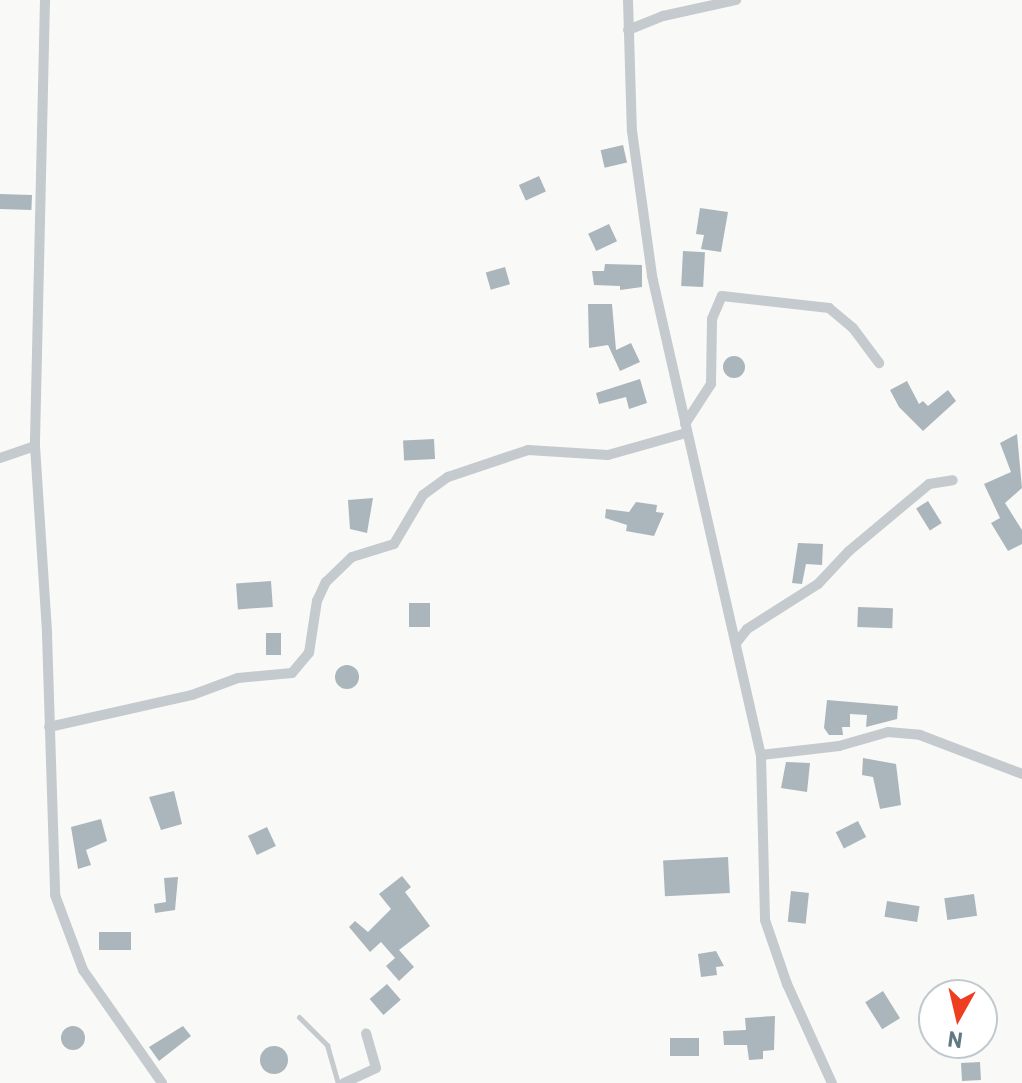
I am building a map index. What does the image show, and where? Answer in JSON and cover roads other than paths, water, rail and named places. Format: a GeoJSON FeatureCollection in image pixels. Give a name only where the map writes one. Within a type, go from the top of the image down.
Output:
{"type":"FeatureCollection","features":[{"type":"Feature","properties":{"kind":"street"},"geometry":{"type":"LineString","coordinates":[[45,0],[35,446],[55,895],[83,970],[162,1083]]}},
{"type":"Feature","properties":{"kind":"street"},"geometry":{"type":"LineString","coordinates":[[628,0],[637,177],[686,429],[761,755],[765,920],[787,984],[832,1083]]}},
{"type":"Feature","properties":{"kind":"street"},"geometry":{"type":"LineString","coordinates":[[628,30],[663,16],[736,0]]}},
{"type":"Feature","properties":{"kind":"street"},"geometry":{"type":"LineString","coordinates":[[49,727],[192,695],[238,678],[292,673],[309,653],[317,601],[326,582],[352,557],[394,544],[423,495],[448,477],[528,450],[608,455],[686,429],[711,384],[712,319],[722,296],[829,308],[853,328],[879,363]]}},
{"type":"Feature","properties":{"kind":"street"},"geometry":{"type":"LineString","coordinates":[[0,458],[35,446]]}},
{"type":"Feature","properties":{"kind":"street"},"geometry":{"type":"LineString","coordinates":[[737,642],[747,629],[818,584],[849,551],[929,484],[953,480]]}},
{"type":"Feature","properties":{"kind":"street"},"geometry":{"type":"LineString","coordinates":[[733,626],[747,629]]}},
{"type":"Feature","properties":{"kind":"street"},"geometry":{"type":"LineString","coordinates":[[761,755],[839,746],[888,732],[933,739],[1022,774]]}},
{"type":"Feature","properties":{"kind":"street"},"geometry":{"type":"LineString","coordinates":[[341,1083],[376,1068],[366,1033]]}},
{"type":"Feature","properties":{"kind":"lane"},"geometry":{"type":"LineString","coordinates":[[299,1017],[327,1045],[341,1083]]}}]}
